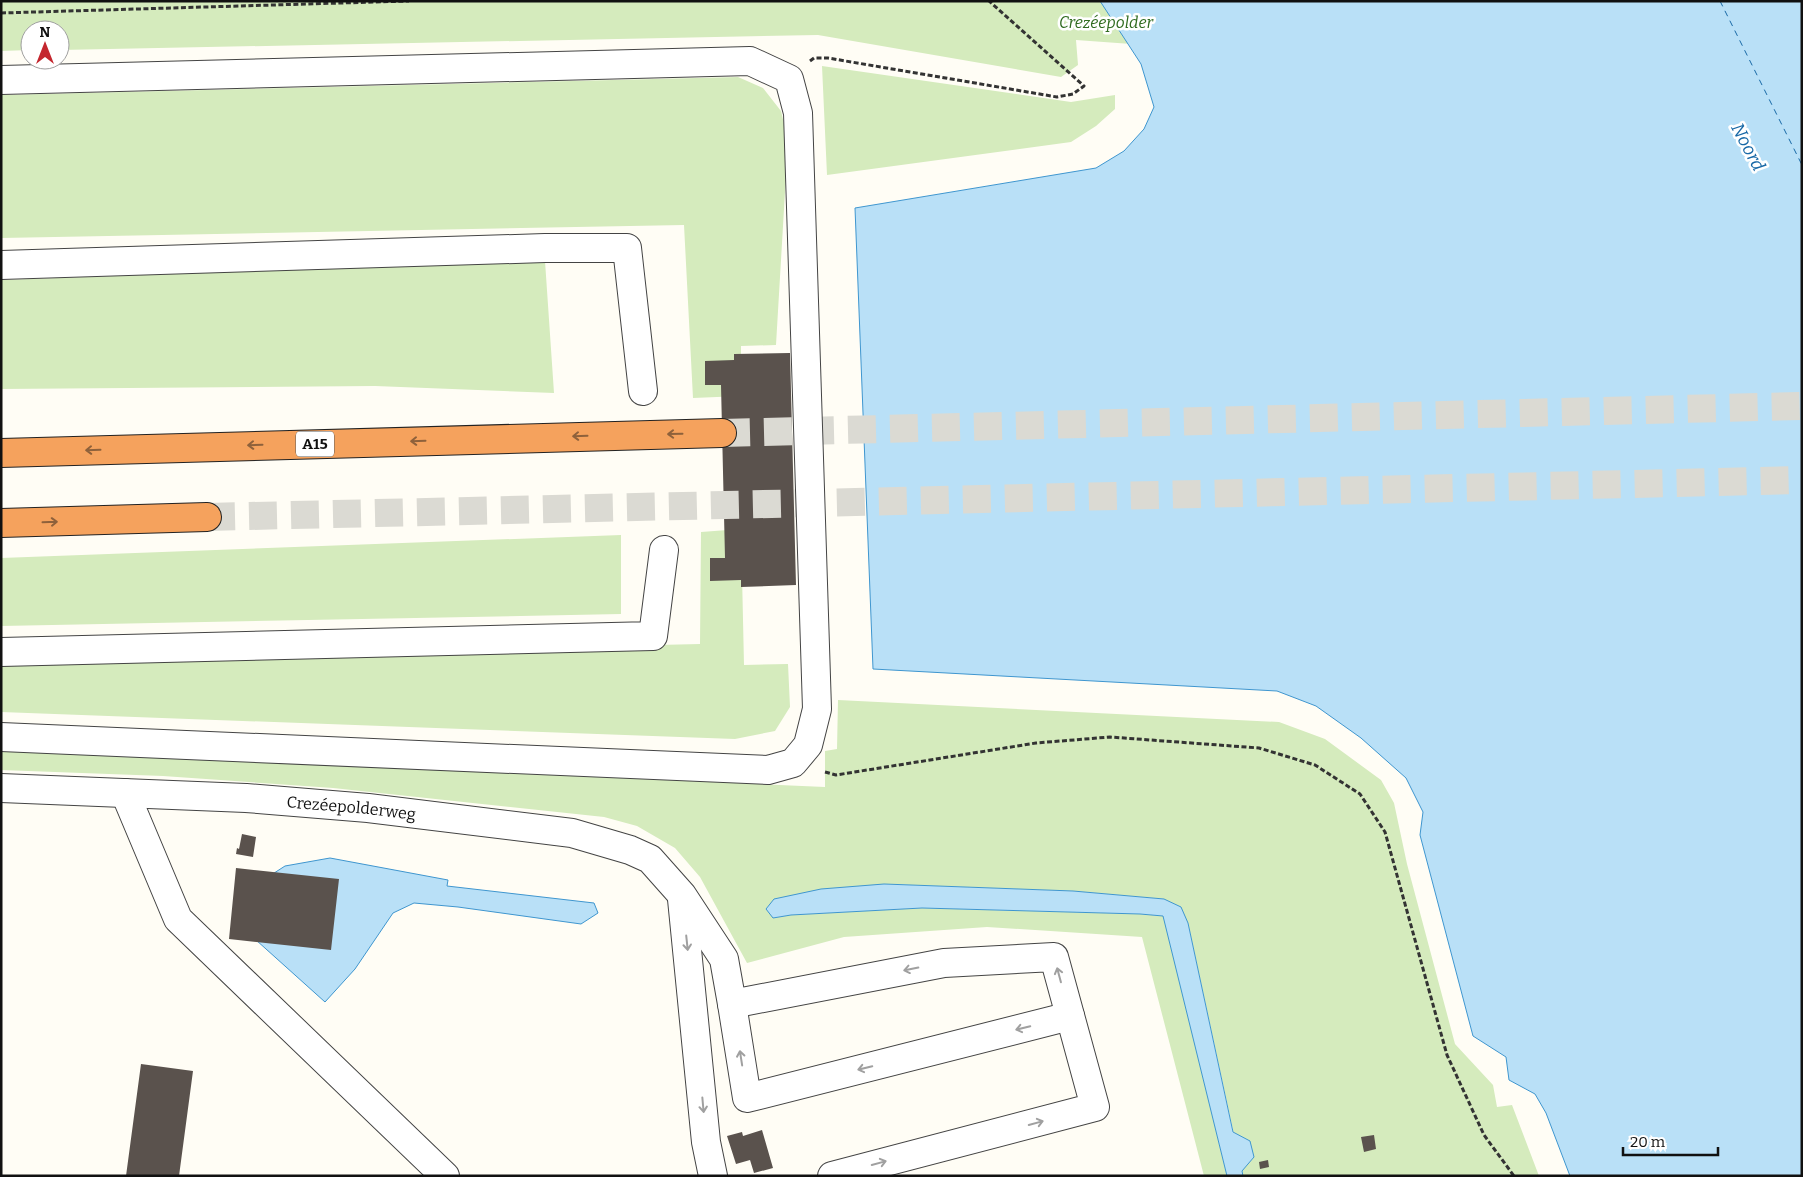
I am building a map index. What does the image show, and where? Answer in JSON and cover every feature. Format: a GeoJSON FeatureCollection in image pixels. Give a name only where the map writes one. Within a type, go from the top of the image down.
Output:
{"type":"FeatureCollection","features":[{"type":"Feature","properties":{"kind":"highway","name":"A15"},"geometry":{"type":"LineString","coordinates":[[1,453],[722,433]]}},
{"type":"Feature","properties":{"kind":"highway"},"geometry":{"type":"LineString","coordinates":[[1,523],[206,517]]}},
{"type":"Feature","properties":{"kind":"street"},"geometry":{"type":"LineString","coordinates":[[1,80],[750,61],[789,79],[798,113],[816,710],[808,745],[793,763],[768,770],[1,737]]}},
{"type":"Feature","properties":{"kind":"street"},"geometry":{"type":"LineString","coordinates":[[1,265],[525,248],[627,248],[643,391]]}},
{"type":"Feature","properties":{"kind":"street"},"geometry":{"type":"LineString","coordinates":[[1,652],[653,636],[664,550]]}},
{"type":"Feature","properties":{"kind":"street","name":"Crezéepolderweg"},"geometry":{"type":"LineString","coordinates":[[1,788],[246,798],[368,808],[572,833],[630,850],[650,859],[682,895],[724,959],[747,1098],[1070,1016]]}},
{"type":"Feature","properties":{"kind":"street"},"geometry":{"type":"LineString","coordinates":[[125,792],[178,919],[445,1176]]}},
{"type":"Feature","properties":{"kind":"street"},"geometry":{"type":"LineString","coordinates":[[682,895],[706,1142],[713,1176]]}},
{"type":"Feature","properties":{"kind":"street"},"geometry":{"type":"LineString","coordinates":[[732,1004],[944,963],[1054,956],[1095,1107],[832,1176]]}},
{"type":"Feature","properties":{"kind":"path"},"geometry":{"type":"LineString","coordinates":[[1,13],[409,1]]}},
{"type":"Feature","properties":{"kind":"path"},"geometry":{"type":"LineString","coordinates":[[814,58],[828,58],[1057,97],[1073,94],[1084,86],[989,1]]}},
{"type":"Feature","properties":{"kind":"path"},"geometry":{"type":"LineString","coordinates":[[793,763],[836,775],[1036,743],[1110,737],[1259,748],[1315,765],[1360,794],[1385,832],[1447,1056],[1484,1135],[1514,1176]]}},
{"type":"Feature","properties":{"kind":"green space","name":"Crezéepolder"},"geometry":{"type":"Polygon","coordinates":[[[1,1],[1118,1],[1145,45],[1076,40],[1078,65],[1061,77],[818,35],[70,50],[70,20],[20,20],[20,50],[1,51],[1,1]]]}},
{"type":"Feature","properties":{"kind":"green space"},"geometry":{"type":"Polygon","coordinates":[[[822,66],[1071,102],[1115,95],[1115,109],[1096,126],[1071,142],[827,175],[822,66]]]}},
{"type":"Feature","properties":{"kind":"green space"},"geometry":{"type":"Polygon","coordinates":[[[738,77],[763,88],[781,111],[788,141],[776,345],[741,346],[741,396],[693,398],[684,225],[1,238],[1,95],[738,77]]]}},
{"type":"Feature","properties":{"kind":"green space"},"geometry":{"type":"Polygon","coordinates":[[[545,261],[554,393],[375,386],[1,389],[1,280],[545,261]]]}},
{"type":"Feature","properties":{"kind":"green space"},"geometry":{"type":"Polygon","coordinates":[[[741,529],[744,665],[788,664],[790,707],[775,731],[735,739],[1,712],[1,660],[700,644],[701,532],[741,529]]]}},
{"type":"Feature","properties":{"kind":"green space"},"geometry":{"type":"Polygon","coordinates":[[[621,535],[621,614],[1,626],[1,558],[621,535]]]}},
{"type":"Feature","properties":{"kind":"green space"},"geometry":{"type":"Polygon","coordinates":[[[838,700],[1279,722],[1325,739],[1381,780],[1394,803],[1407,864],[1455,1044],[1493,1085],[1497,1107],[1512,1105],[1539,1176],[1243,1176],[1188,923],[1164,899],[1073,891],[884,884],[773,918],[791,915],[922,908],[1164,916],[1227,1176],[1204,1176],[1142,937],[987,927],[844,937],[747,963],[700,877],[675,848],[637,826],[604,817],[333,788],[163,776],[1,770],[1,751],[825,787],[825,751],[837,749],[838,700]]]}},
{"type":"Feature","properties":{"kind":"water","name":"Noord"},"geometry":{"type":"Polygon","coordinates":[[[1100,1],[1802,1],[1802,1176],[1570,1176],[1546,1113],[1535,1094],[1509,1080],[1506,1057],[1473,1036],[1420,835],[1423,812],[1406,778],[1361,738],[1316,706],[1277,691],[873,669],[855,208],[1096,168],[1124,151],[1144,129],[1154,107],[1141,64],[1100,1]]]}},
{"type":"Feature","properties":{"kind":"water"},"geometry":{"type":"Polygon","coordinates":[[[330,858],[448,880],[447,886],[594,903],[598,913],[581,924],[458,907],[414,903],[393,913],[355,969],[325,1002],[256,940],[254,886],[285,866],[330,858]]]}},
{"type":"Feature","properties":{"kind":"water"},"geometry":{"type":"Polygon","coordinates":[[[884,884],[1073,891],[1164,899],[1181,907],[1188,923],[1233,1132],[1250,1141],[1254,1157],[1242,1171],[1243,1176],[1227,1176],[1163,916],[922,908],[791,915],[773,918],[766,909],[774,899],[821,889],[884,884]]]}},
{"type":"Feature","properties":{"kind":"building"},"geometry":{"type":"Polygon","coordinates":[[[790,353],[796,585],[741,587],[741,580],[710,581],[710,558],[725,558],[721,385],[705,385],[705,361],[734,360],[734,354],[790,353]]]}},
{"type":"Feature","properties":{"kind":"building"},"geometry":{"type":"Polygon","coordinates":[[[242,834],[256,837],[253,857],[236,854],[242,834]]]}},
{"type":"Feature","properties":{"kind":"building"},"geometry":{"type":"Polygon","coordinates":[[[236,868],[339,879],[331,950],[229,939],[236,868]]]}},
{"type":"Feature","properties":{"kind":"building"},"geometry":{"type":"Polygon","coordinates":[[[141,1064],[193,1071],[179,1176],[126,1176],[141,1064]]]}},
{"type":"Feature","properties":{"kind":"building"},"geometry":{"type":"Polygon","coordinates":[[[762,1130],[773,1168],[754,1173],[750,1160],[736,1164],[727,1136],[742,1132],[743,1136],[762,1130]]]}},
{"type":"Feature","properties":{"kind":"building"},"geometry":{"type":"Polygon","coordinates":[[[1374,1135],[1376,1149],[1364,1152],[1361,1137],[1374,1135]]]}},
{"type":"Feature","properties":{"kind":"building"},"geometry":{"type":"Polygon","coordinates":[[[1268,1160],[1269,1167],[1260,1169],[1259,1162],[1268,1160]]]}},
{"type":"Feature","properties":{"kind":"ferry route"},"geometry":{"type":"LineString","coordinates":[[1720,1],[1802,165]]}},
{"type":"Feature","properties":{"kind":"tunnel"},"geometry":{"type":"LineString","coordinates":[[722,433],[1802,406]]}},
{"type":"Feature","properties":{"kind":"tunnel"},"geometry":{"type":"LineString","coordinates":[[207,517],[1802,480]]}}]}
